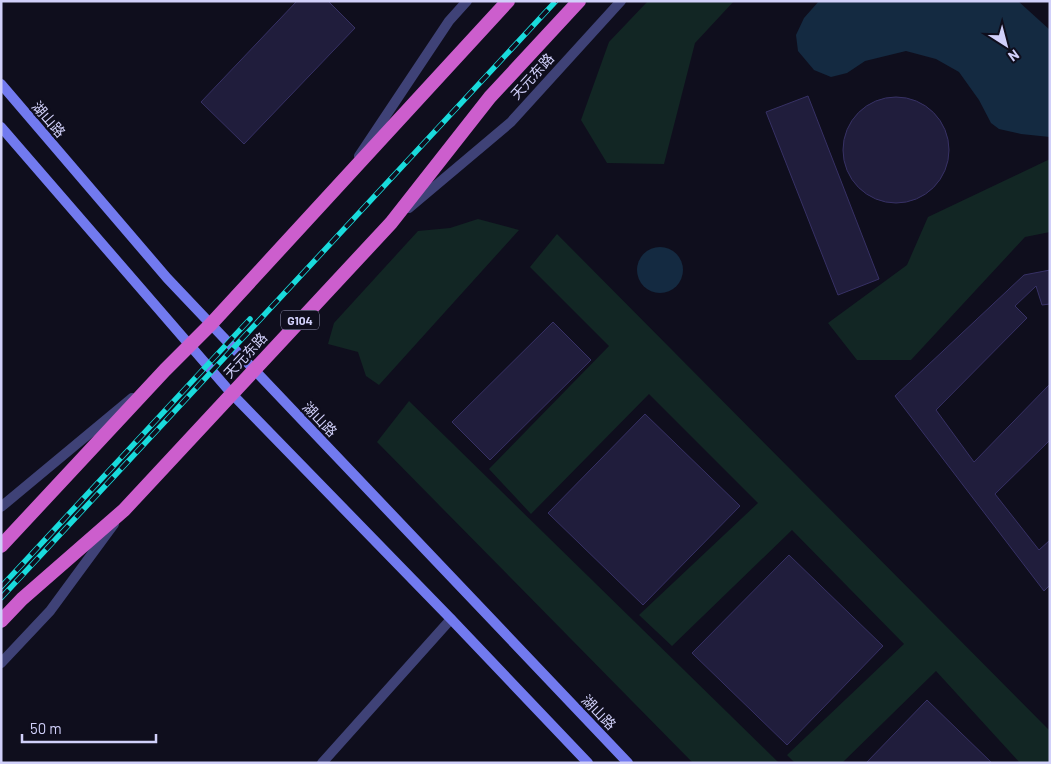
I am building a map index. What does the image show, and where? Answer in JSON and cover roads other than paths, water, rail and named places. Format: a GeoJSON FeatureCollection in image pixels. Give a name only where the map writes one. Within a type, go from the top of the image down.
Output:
{"type":"FeatureCollection","features":[{"type":"Feature","properties":{"kind":"highway"},"geometry":{"type":"LineString","coordinates":[[1,546],[165,370],[211,324],[508,1]]}},
{"type":"Feature","properties":{"kind":"highway","name":"天元东路"},"geometry":{"type":"LineString","coordinates":[[1,621],[22,599],[124,510],[391,223],[490,97],[579,1]]}},
{"type":"Feature","properties":{"kind":"main road","name":"湖山路"},"geometry":{"type":"LineString","coordinates":[[1,84],[167,278],[628,763]]}},
{"type":"Feature","properties":{"kind":"main road"},"geometry":{"type":"LineString","coordinates":[[1,127],[232,394],[588,763]]}},
{"type":"Feature","properties":{"kind":"street"},"geometry":{"type":"LineString","coordinates":[[342,181],[449,20],[467,1]]}},
{"type":"Feature","properties":{"kind":"street","name":"天元东路"},"geometry":{"type":"LineString","coordinates":[[391,223],[511,122],[621,1]]}},
{"type":"Feature","properties":{"kind":"street"},"geometry":{"type":"LineString","coordinates":[[1,507],[165,370]]}},
{"type":"Feature","properties":{"kind":"street","name":"天元东路"},"geometry":{"type":"LineString","coordinates":[[1,663],[50,611],[124,510]]}},
{"type":"Feature","properties":{"kind":"street"},"geometry":{"type":"LineString","coordinates":[[322,763],[451,619]]}},
{"type":"Feature","properties":{"kind":"water"},"geometry":{"type":"Polygon","coordinates":[[[819,1],[1018,1],[1050,30],[1050,137],[1021,134],[999,129],[991,123],[979,100],[959,72],[936,59],[906,51],[865,61],[847,73],[831,77],[814,70],[798,51],[796,35],[804,18],[819,1]]]}},
{"type":"Feature","properties":{"kind":"water"},"geometry":{"type":"Polygon","coordinates":[[[665,247],[677,253],[682,261],[682,279],[677,287],[669,292],[655,293],[643,287],[638,279],[637,265],[643,253],[651,248],[665,247]]]}},
{"type":"Feature","properties":{"kind":"railway"},"geometry":{"type":"LineString","coordinates":[[1,598],[556,1]]}},
{"type":"Feature","properties":{"kind":"railway"},"geometry":{"type":"LineString","coordinates":[[1,587],[250,319]]}}]}
